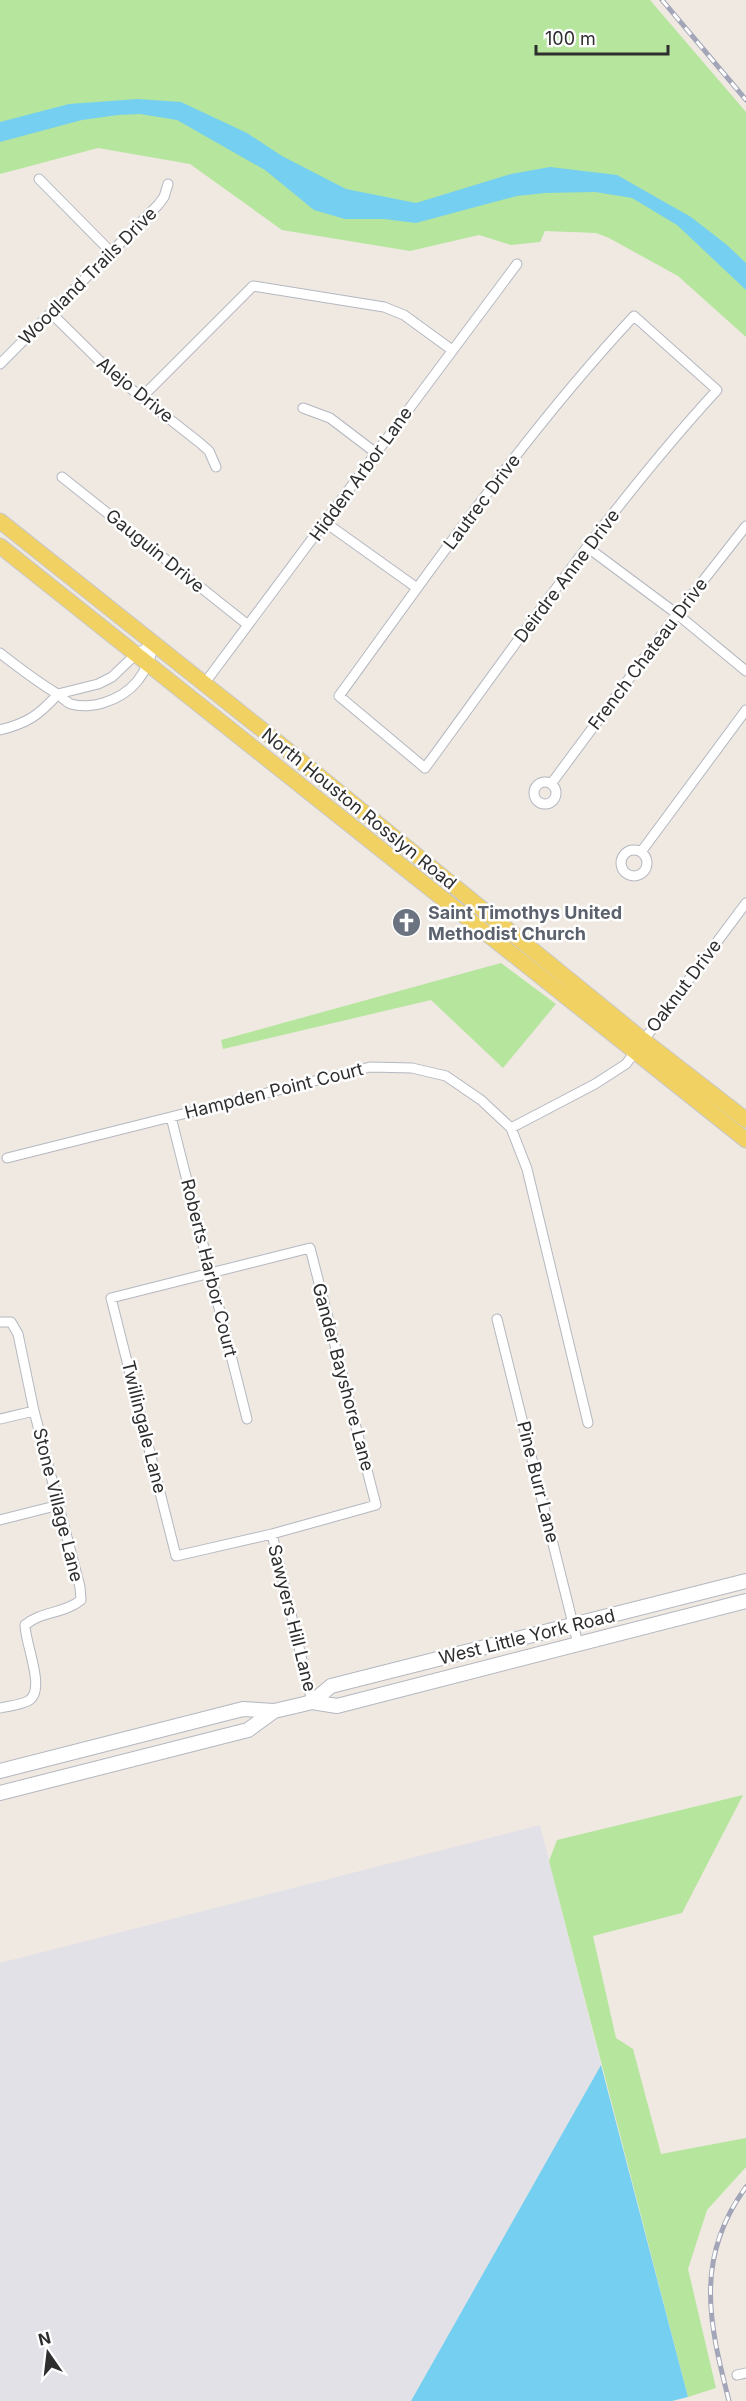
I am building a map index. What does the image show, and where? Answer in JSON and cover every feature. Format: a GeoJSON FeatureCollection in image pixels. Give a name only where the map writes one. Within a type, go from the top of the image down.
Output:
{"type":"FeatureCollection","features":[{"type":"Feature","properties":{"kind":"main road","name":"North Houston Rosslyn Road"},"geometry":{"type":"LineString","coordinates":[[0,521],[270,736],[518,938],[746,1140]]}},
{"type":"Feature","properties":{"kind":"main road"},"geometry":{"type":"LineString","coordinates":[[16,559],[28,543]]}},
{"type":"Feature","properties":{"kind":"main road","name":"North Houston Rosslyn Road"},"geometry":{"type":"LineString","coordinates":[[0,546],[507,949],[639,1046],[746,1120]]}},
{"type":"Feature","properties":{"kind":"main road"},"geometry":{"type":"LineString","coordinates":[[258,750],[270,736]]}},
{"type":"Feature","properties":{"kind":"main road"},"geometry":{"type":"LineString","coordinates":[[353,827],[369,817]]}},
{"type":"Feature","properties":{"kind":"main road"},"geometry":{"type":"LineString","coordinates":[[401,866],[414,852]]}},
{"type":"Feature","properties":{"kind":"main road"},"geometry":{"type":"LineString","coordinates":[[507,949],[518,938]]}},
{"type":"Feature","properties":{"kind":"main road","name":"West Little York Road"},"geometry":{"type":"LineString","coordinates":[[312,1702],[331,1686],[746,1581]]}},
{"type":"Feature","properties":{"kind":"main road","name":"West Little York Road"},"geometry":{"type":"LineString","coordinates":[[0,1771],[243,1709],[274,1711],[312,1702],[337,1706],[746,1601]]}},
{"type":"Feature","properties":{"kind":"main road"},"geometry":{"type":"LineString","coordinates":[[420,1664],[426,1684]]}},
{"type":"Feature","properties":{"kind":"main road","name":"West Little York Road"},"geometry":{"type":"LineString","coordinates":[[0,1793],[248,1730],[274,1711]]}},
{"type":"Feature","properties":{"kind":"street"},"geometry":{"type":"LineString","coordinates":[[39,179],[112,253]]}},
{"type":"Feature","properties":{"kind":"street","name":"Woodland Trails Drive"},"geometry":{"type":"LineString","coordinates":[[0,364],[158,205],[164,197],[168,184]]}},
{"type":"Feature","properties":{"kind":"street","name":"Hidden Arbor Lane"},"geometry":{"type":"LineString","coordinates":[[204,684],[517,264]]}},
{"type":"Feature","properties":{"kind":"street"},"geometry":{"type":"LineString","coordinates":[[141,398],[253,286],[384,307],[404,315],[453,350]]}},
{"type":"Feature","properties":{"kind":"street","name":"Alejo Drive"},"geometry":{"type":"LineString","coordinates":[[51,313],[90,353],[141,398],[200,442],[209,451],[216,467]]}},
{"type":"Feature","properties":{"kind":"street","name":"Lautrec Drive"},"geometry":{"type":"LineString","coordinates":[[425,768],[339,696],[417,588],[546,418],[591,362],[634,316],[717,390]]}},
{"type":"Feature","properties":{"kind":"street","name":"Deirdre Anne Drive"},"geometry":{"type":"LineString","coordinates":[[425,768],[587,547],[670,441],[717,390]]}},
{"type":"Feature","properties":{"kind":"street"},"geometry":{"type":"LineString","coordinates":[[303,408],[330,418],[376,453]]}},
{"type":"Feature","properties":{"kind":"street","name":"Gauguin Drive"},"geometry":{"type":"LineString","coordinates":[[62,477],[248,625]]}},
{"type":"Feature","properties":{"kind":"street"},"geometry":{"type":"LineString","coordinates":[[326,523],[417,588]]}},
{"type":"Feature","properties":{"kind":"street","name":"French Chateau Drive"},"geometry":{"type":"LineString","coordinates":[[552,784],[677,614],[746,526]]}},
{"type":"Feature","properties":{"kind":"street"},"geometry":{"type":"LineString","coordinates":[[587,547],[677,614],[746,671]]}},
{"type":"Feature","properties":{"kind":"street"},"geometry":{"type":"LineString","coordinates":[[0,730],[33,719],[58,694],[98,684],[112,677],[136,654],[154,644]]}},
{"type":"Feature","properties":{"kind":"street"},"geometry":{"type":"LineString","coordinates":[[0,653],[42,686],[71,704],[82,706],[97,705],[128,693],[149,664],[154,644]]}},
{"type":"Feature","properties":{"kind":"street"},"geometry":{"type":"LineString","coordinates":[[641,852],[746,710]]}},
{"type":"Feature","properties":{"kind":"street","name":"Oaknut Drive"},"geometry":{"type":"LineString","coordinates":[[511,1128],[595,1084],[626,1064],[746,903]]}},
{"type":"Feature","properties":{"kind":"street","name":"Hampden Point Court"},"geometry":{"type":"LineString","coordinates":[[7,1158],[370,1067],[412,1068],[446,1076],[481,1100],[511,1128],[527,1169],[588,1423]]}},
{"type":"Feature","properties":{"kind":"street","name":"Roberts Harbor Court"},"geometry":{"type":"LineString","coordinates":[[171,1117],[247,1419]]}},
{"type":"Feature","properties":{"kind":"street","name":"Gander Bayshore Lane"},"geometry":{"type":"LineString","coordinates":[[210,1272],[310,1248],[376,1505],[272,1534]]}},
{"type":"Feature","properties":{"kind":"street","name":"Twillingale Lane"},"geometry":{"type":"LineString","coordinates":[[210,1272],[111,1298],[176,1556],[272,1534]]}},
{"type":"Feature","properties":{"kind":"street","name":"Pine Burr Lane"},"geometry":{"type":"LineString","coordinates":[[497,1319],[578,1644]]}},
{"type":"Feature","properties":{"kind":"street","name":"Stone Village Lane"},"geometry":{"type":"LineString","coordinates":[[0,1708],[28,1701],[36,1694],[37,1683],[25,1636],[25,1625],[33,1618],[72,1607],[81,1600],[80,1587],[34,1411],[18,1334],[11,1322],[1,1322]]}},
{"type":"Feature","properties":{"kind":"street"},"geometry":{"type":"LineString","coordinates":[[0,1419],[34,1411]]}},
{"type":"Feature","properties":{"kind":"street"},"geometry":{"type":"LineString","coordinates":[[0,1520],[59,1505]]}},
{"type":"Feature","properties":{"kind":"street","name":"Sawyers Hill Lane"},"geometry":{"type":"LineString","coordinates":[[272,1534],[312,1702]]}},
{"type":"Feature","properties":{"kind":"shaded area"},"geometry":{"type":"Polygon","coordinates":[[[540,1825],[601,2065],[411,2401],[0,2401],[0,1963],[540,1825]]]}},
{"type":"Feature","properties":{"kind":"green space"},"geometry":{"type":"Polygon","coordinates":[[[0,0],[650,0],[746,112],[746,337],[678,276],[596,233],[545,231],[540,242],[511,245],[479,235],[410,251],[282,230],[190,164],[98,148],[0,174],[0,0]]]}},
{"type":"Feature","properties":{"kind":"green space"},"geometry":{"type":"Polygon","coordinates":[[[501,963],[556,1004],[503,1068],[431,1000],[223,1049],[221,1040],[501,963]]]}},
{"type":"Feature","properties":{"kind":"green space"},"geometry":{"type":"Polygon","coordinates":[[[743,1795],[682,1913],[593,1936],[616,2038],[633,2049],[661,2154],[746,2138],[746,2167],[707,2210],[688,2269],[716,2388],[688,2397],[549,1861],[557,1840],[743,1795]]]}},
{"type":"Feature","properties":{"kind":"water"},"geometry":{"type":"Polygon","coordinates":[[[138,99],[181,102],[247,133],[282,156],[346,189],[416,203],[511,174],[550,167],[617,175],[691,217],[727,245],[746,263],[746,290],[677,225],[632,198],[595,192],[545,193],[517,196],[416,223],[384,219],[345,219],[314,210],[265,170],[177,120],[140,114],[118,115],[82,120],[0,142],[0,122],[69,104],[138,99]]]}},
{"type":"Feature","properties":{"kind":"water"},"geometry":{"type":"Polygon","coordinates":[[[601,2065],[688,2397],[672,2401],[411,2401],[601,2065]]]}},
{"type":"Feature","properties":{"kind":"railway"},"geometry":{"type":"LineString","coordinates":[[662,0],[746,100]]}},
{"type":"Feature","properties":{"kind":"railway"},"geometry":{"type":"LineString","coordinates":[[729,2401],[712,2318],[710,2291],[712,2265],[719,2239],[730,2213],[746,2187]]}},
{"type":"Feature","properties":{"kind":"place","name":"Saint Timothys United Methodist Church"},"geometry":{"type":"Point","coordinates":[407,923]}}]}
